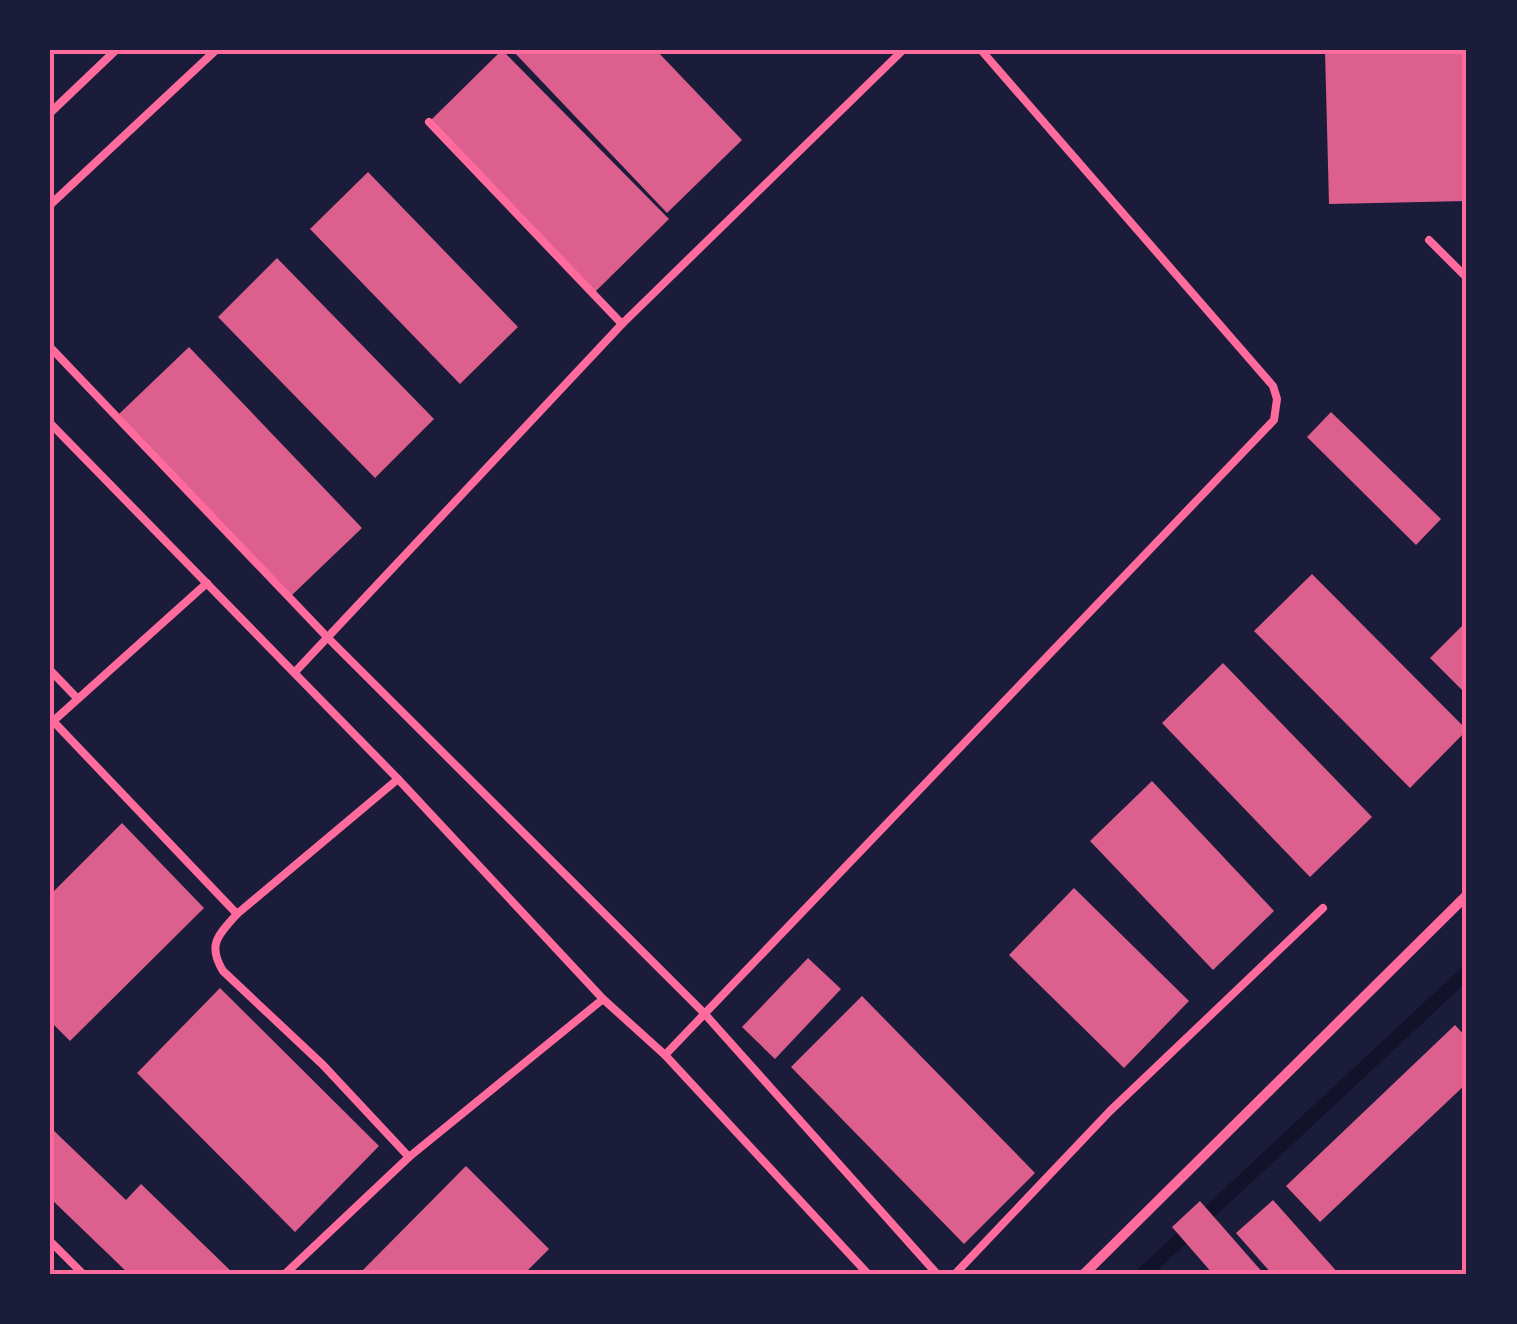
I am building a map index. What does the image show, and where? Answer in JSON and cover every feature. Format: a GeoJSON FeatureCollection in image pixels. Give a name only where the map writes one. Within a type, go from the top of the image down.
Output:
{"type":"FeatureCollection","features":[{"type":"Feature","properties":{"kind":"street"},"geometry":{"type":"LineString","coordinates":[[1084,1274],[1467,894]]}},
{"type":"Feature","properties":{"kind":"lane"},"geometry":{"type":"LineString","coordinates":[[50,113],[116,50]]}},
{"type":"Feature","properties":{"kind":"lane"},"geometry":{"type":"LineString","coordinates":[[50,205],[216,50]]}},
{"type":"Feature","properties":{"kind":"lane"},"geometry":{"type":"LineString","coordinates":[[295,672],[622,324],[902,50]]}},
{"type":"Feature","properties":{"kind":"lane"},"geometry":{"type":"LineString","coordinates":[[665,1055],[1274,420],[1278,399],[1272,386],[981,50]]}},
{"type":"Feature","properties":{"kind":"lane"},"geometry":{"type":"LineString","coordinates":[[429,122],[622,324]]}},
{"type":"Feature","properties":{"kind":"lane"},"geometry":{"type":"LineString","coordinates":[[1429,240],[1467,278]]}},
{"type":"Feature","properties":{"kind":"lane"},"geometry":{"type":"LineString","coordinates":[[50,347],[328,638],[704,1012],[937,1274]]}},
{"type":"Feature","properties":{"kind":"lane"},"geometry":{"type":"LineString","coordinates":[[50,424],[295,672],[603,998],[665,1055],[868,1274]]}},
{"type":"Feature","properties":{"kind":"lane"},"geometry":{"type":"LineString","coordinates":[[208,582],[51,723],[236,914]]}},
{"type":"Feature","properties":{"kind":"lane"},"geometry":{"type":"LineString","coordinates":[[50,670],[76,697]]}},
{"type":"Feature","properties":{"kind":"lane"},"geometry":{"type":"LineString","coordinates":[[398,779],[236,914],[215,938],[213,955],[223,971],[323,1066],[409,1157]]}},
{"type":"Feature","properties":{"kind":"lane"},"geometry":{"type":"LineString","coordinates":[[955,1274],[1110,1112],[1324,908]]}},
{"type":"Feature","properties":{"kind":"lane"},"geometry":{"type":"LineString","coordinates":[[285,1274],[409,1157],[603,998]]}},
{"type":"Feature","properties":{"kind":"lane"},"geometry":{"type":"LineString","coordinates":[[50,1241],[82,1274]]}},
{"type":"Feature","properties":{"kind":"building"},"geometry":{"type":"Polygon","coordinates":[[[502,50],[669,219],[595,292],[430,121],[502,50]]]}},
{"type":"Feature","properties":{"kind":"building"},"geometry":{"type":"Polygon","coordinates":[[[512,50],[656,50],[742,140],[667,213],[512,50]]]}},
{"type":"Feature","properties":{"kind":"building"},"geometry":{"type":"Polygon","coordinates":[[[1325,50],[1467,50],[1467,201],[1329,204],[1325,50]]]}},
{"type":"Feature","properties":{"kind":"building"},"geometry":{"type":"Polygon","coordinates":[[[368,172],[518,327],[460,384],[310,229],[368,172]]]}},
{"type":"Feature","properties":{"kind":"building"},"geometry":{"type":"Polygon","coordinates":[[[277,258],[434,419],[375,478],[218,317],[277,258]]]}},
{"type":"Feature","properties":{"kind":"building"},"geometry":{"type":"Polygon","coordinates":[[[189,347],[362,528],[292,595],[119,414],[189,347]]]}},
{"type":"Feature","properties":{"kind":"building"},"geometry":{"type":"Polygon","coordinates":[[[1331,412],[1441,519],[1416,545],[1307,437],[1331,412]]]}},
{"type":"Feature","properties":{"kind":"building"},"geometry":{"type":"Polygon","coordinates":[[[1312,574],[1467,730],[1410,788],[1254,631],[1312,574]]]}},
{"type":"Feature","properties":{"kind":"building"},"geometry":{"type":"Polygon","coordinates":[[[1467,621],[1467,695],[1430,658],[1467,621]]]}},
{"type":"Feature","properties":{"kind":"building"},"geometry":{"type":"Polygon","coordinates":[[[1223,663],[1372,817],[1310,877],[1162,723],[1223,663]]]}},
{"type":"Feature","properties":{"kind":"building"},"geometry":{"type":"Polygon","coordinates":[[[1152,781],[1274,911],[1213,970],[1090,841],[1152,781]]]}},
{"type":"Feature","properties":{"kind":"building"},"geometry":{"type":"Polygon","coordinates":[[[122,823],[204,908],[70,1041],[50,1021],[50,895],[122,823]]]}},
{"type":"Feature","properties":{"kind":"building"},"geometry":{"type":"Polygon","coordinates":[[[1074,888],[1189,1001],[1124,1068],[1009,955],[1074,888]]]}},
{"type":"Feature","properties":{"kind":"building"},"geometry":{"type":"Polygon","coordinates":[[[808,958],[841,989],[775,1059],[742,1027],[808,958]]]}},
{"type":"Feature","properties":{"kind":"building"},"geometry":{"type":"Polygon","coordinates":[[[220,988],[379,1146],[295,1232],[137,1073],[220,988]]]}},
{"type":"Feature","properties":{"kind":"building"},"geometry":{"type":"Polygon","coordinates":[[[862,996],[1035,1173],[964,1244],[791,1067],[862,996]]]}},
{"type":"Feature","properties":{"kind":"building"},"geometry":{"type":"Polygon","coordinates":[[[1455,1025],[1467,1038],[1467,1083],[1320,1222],[1286,1186],[1455,1025]]]}},
{"type":"Feature","properties":{"kind":"building"},"geometry":{"type":"Polygon","coordinates":[[[50,1127],[126,1200],[141,1184],[234,1274],[129,1274],[50,1198],[50,1127]]]}},
{"type":"Feature","properties":{"kind":"building"},"geometry":{"type":"Polygon","coordinates":[[[466,1166],[549,1249],[524,1274],[359,1274],[466,1166]]]}},
{"type":"Feature","properties":{"kind":"building"},"geometry":{"type":"Polygon","coordinates":[[[1273,1200],[1339,1274],[1272,1274],[1236,1233],[1273,1200]]]}},
{"type":"Feature","properties":{"kind":"building"},"geometry":{"type":"Polygon","coordinates":[[[1200,1201],[1264,1274],[1213,1274],[1172,1227],[1200,1201]]]}},
{"type":"Feature","properties":{"kind":"waterway"},"geometry":{"type":"LineString","coordinates":[[1143,1274],[1467,972]]}}]}
